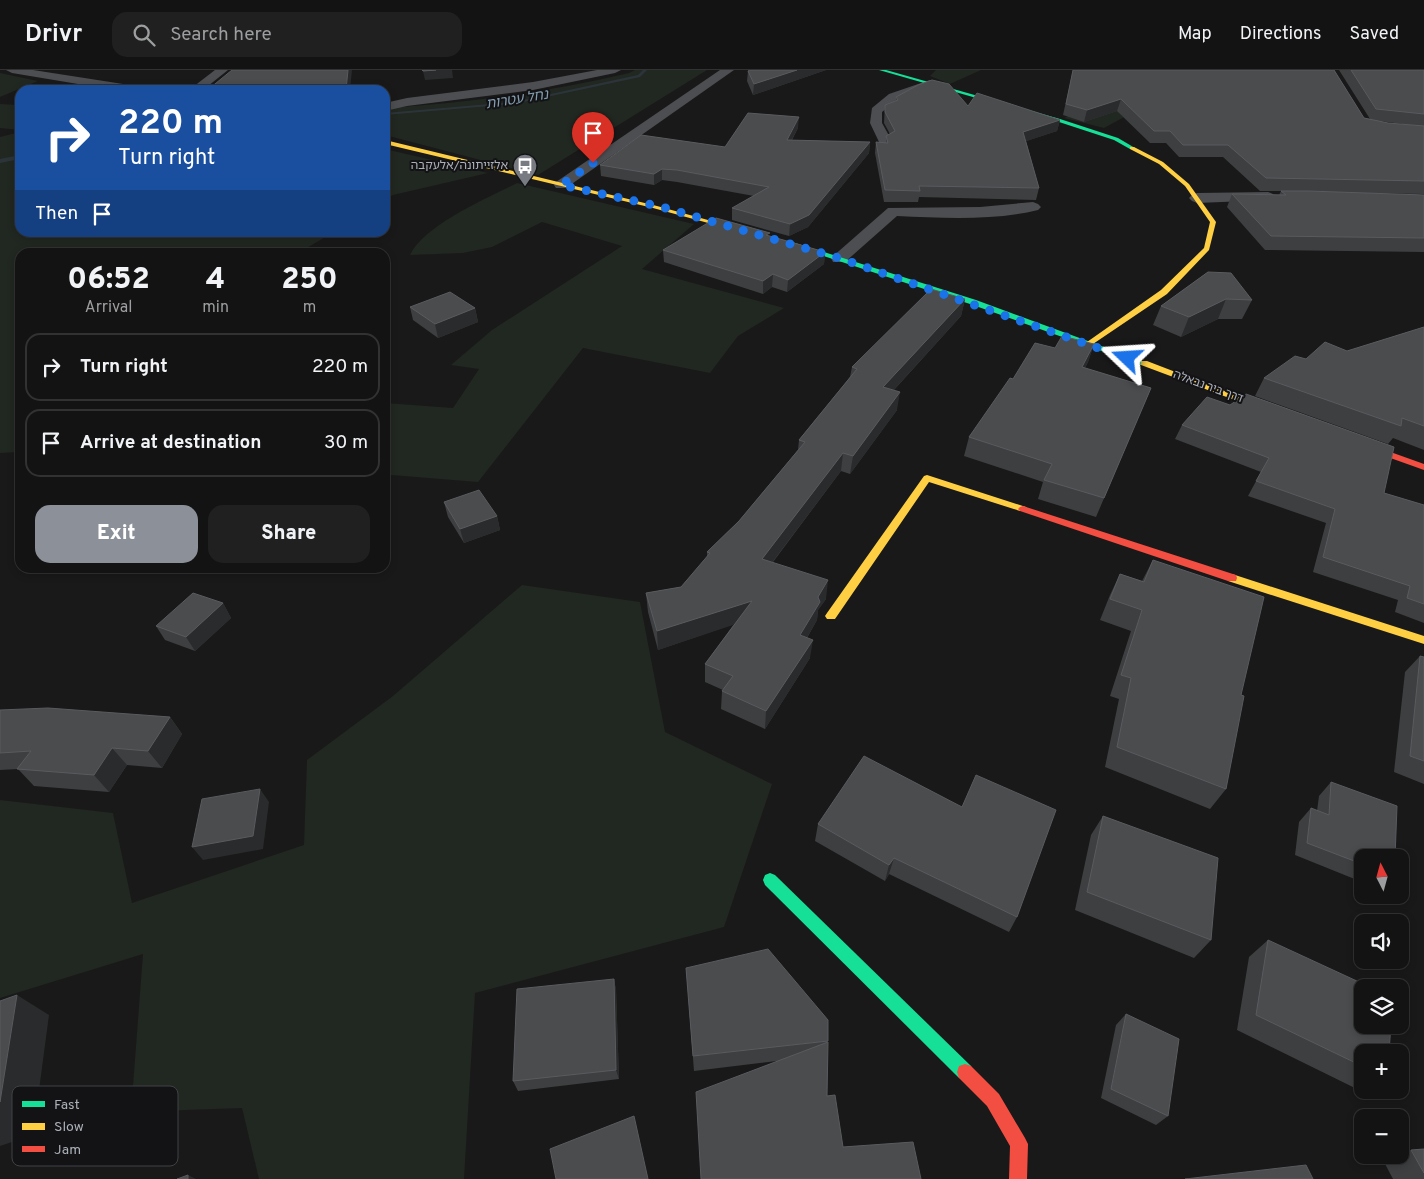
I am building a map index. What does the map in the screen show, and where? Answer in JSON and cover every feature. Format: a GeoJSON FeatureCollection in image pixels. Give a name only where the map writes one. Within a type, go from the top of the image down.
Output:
{"type":"FeatureCollection","features":[{"type":"Feature","properties":{"kind":"street"},"geometry":{"type":"LineString","coordinates":[[12,70],[105,85]]}},
{"type":"Feature","properties":{"kind":"street"},"geometry":{"type":"LineString","coordinates":[[202,85],[222,70]]}},
{"type":"Feature","properties":{"kind":"street"},"geometry":{"type":"LineString","coordinates":[[390,106],[406,102],[533,86],[615,70]]}},
{"type":"Feature","properties":{"kind":"street"},"geometry":{"type":"LineString","coordinates":[[561,185],[728,70]]}},
{"type":"Feature","properties":{"kind":"street"},"geometry":{"type":"LineString","coordinates":[[882,70],[1058,120],[1116,139],[1160,163],[1187,185],[1197,198],[1213,222],[1207,249],[1164,292],[1090,344]]}},
{"type":"Feature","properties":{"kind":"street"},"geometry":{"type":"LineString","coordinates":[[885,141],[876,123],[876,111],[884,102],[902,93],[930,84]]}},
{"type":"Feature","properties":{"kind":"street"},"geometry":{"type":"LineString","coordinates":[[390,143],[561,185],[662,207],[755,234]]}},
{"type":"Feature","properties":{"kind":"street"},"geometry":{"type":"LineString","coordinates":[[1197,198],[1283,197]]}},
{"type":"Feature","properties":{"kind":"street"},"geometry":{"type":"LineString","coordinates":[[839,258],[893,210],[946,213],[1001,212],[1033,207]]}},
{"type":"Feature","properties":{"kind":"street","name":"דרך ביר נבאלה"},"geometry":{"type":"LineString","coordinates":[[774,239],[839,258],[1090,344],[1285,416]]}},
{"type":"Feature","properties":{"kind":"street"},"geometry":{"type":"LineString","coordinates":[[1350,440],[1424,468]]}},
{"type":"Feature","properties":{"kind":"street"},"geometry":{"type":"LineString","coordinates":[[831,616],[927,478],[1424,640]]}},
{"type":"Feature","properties":{"kind":"street"},"geometry":{"type":"LineString","coordinates":[[770,880],[994,1100],[1019,1144],[1018,1179]]}},
{"type":"Feature","properties":{"kind":"shaded area"},"geometry":{"type":"Polygon","coordinates":[[[635,70],[707,70],[538,175],[390,136],[390,108],[508,96],[569,86],[629,73],[635,70]]]}},
{"type":"Feature","properties":{"kind":"shaded area"},"geometry":{"type":"Polygon","coordinates":[[[936,70],[981,70],[950,84],[930,76],[936,70]]]}},
{"type":"Feature","properties":{"kind":"shaded area"},"geometry":{"type":"Polygon","coordinates":[[[0,73],[38,81],[28,85],[15,85],[15,91],[0,97],[0,73]]]}},
{"type":"Feature","properties":{"kind":"shaded area"},"geometry":{"type":"Polygon","coordinates":[[[1099,101],[1137,110],[1104,128],[1064,118],[1099,101]]]}},
{"type":"Feature","properties":{"kind":"shaded area"},"geometry":{"type":"Polygon","coordinates":[[[0,104],[15,105],[15,130],[0,128],[0,104]]]}},
{"type":"Feature","properties":{"kind":"shaded area"},"geometry":{"type":"Polygon","coordinates":[[[15,133],[15,237],[325,237],[307,248],[15,248],[15,452],[0,453],[0,137],[15,133]]]}},
{"type":"Feature","properties":{"kind":"shaded area"},"geometry":{"type":"Polygon","coordinates":[[[390,150],[488,173],[390,197],[390,150]]]}},
{"type":"Feature","properties":{"kind":"shaded area"},"geometry":{"type":"Polygon","coordinates":[[[517,183],[694,224],[642,269],[784,308],[738,336],[710,373],[583,348],[478,482],[391,475],[390,403],[453,408],[479,369],[451,365],[492,330],[622,246],[542,222],[492,247],[463,253],[410,255],[417,244],[428,233],[474,204],[517,183]]]}},
{"type":"Feature","properties":{"kind":"shaded area"},"geometry":{"type":"Polygon","coordinates":[[[522,585],[640,602],[665,732],[772,784],[724,927],[475,993],[464,1179],[259,1179],[242,1108],[178,1110],[178,1086],[133,1086],[143,954],[0,998],[0,800],[113,813],[132,903],[304,845],[307,760],[393,696],[522,585]]]}},
{"type":"Feature","properties":{"kind":"building"},"geometry":{"type":"Polygon","coordinates":[[[232,70],[348,70],[346,85],[214,85],[232,70]]]}},
{"type":"Feature","properties":{"kind":"building"},"geometry":{"type":"Polygon","coordinates":[[[797,70],[754,84],[748,71],[797,70]]]}},
{"type":"Feature","properties":{"kind":"building"},"geometry":{"type":"Polygon","coordinates":[[[1073,70],[1334,70],[1364,118],[1388,123],[1424,126],[1424,181],[1266,178],[1228,145],[1183,145],[1170,131],[1154,131],[1121,99],[1087,110],[1066,104],[1073,70]]]}},
{"type":"Feature","properties":{"kind":"building"},"geometry":{"type":"Polygon","coordinates":[[[1351,70],[1424,70],[1424,114],[1376,109],[1351,70]]]}},
{"type":"Feature","properties":{"kind":"building"},"geometry":{"type":"Polygon","coordinates":[[[932,80],[949,84],[968,106],[977,93],[1060,120],[1023,132],[1039,188],[919,186],[920,191],[885,190],[876,142],[888,143],[886,136],[895,131],[885,112],[885,105],[898,100],[896,97],[918,85],[932,80]]]}},
{"type":"Feature","properties":{"kind":"building"},"geometry":{"type":"Polygon","coordinates":[[[748,113],[799,117],[787,140],[870,142],[809,215],[790,224],[732,208],[769,187],[677,170],[662,169],[654,174],[600,165],[641,135],[725,147],[748,113]]]}},
{"type":"Feature","properties":{"kind":"building"},"geometry":{"type":"Polygon","coordinates":[[[1281,191],[1424,195],[1424,238],[1271,236],[1232,194],[1286,195],[1281,191]]]}},
{"type":"Feature","properties":{"kind":"building"},"geometry":{"type":"Polygon","coordinates":[[[716,218],[770,233],[766,235],[825,252],[788,280],[773,274],[763,281],[663,250],[716,218]]]}},
{"type":"Feature","properties":{"kind":"building"},"geometry":{"type":"Polygon","coordinates":[[[1208,272],[1231,273],[1252,300],[1226,299],[1189,317],[1161,306],[1208,272]]]}},
{"type":"Feature","properties":{"kind":"building"},"geometry":{"type":"Polygon","coordinates":[[[931,289],[965,299],[883,387],[900,392],[853,456],[843,453],[762,559],[828,580],[818,597],[820,602],[800,635],[813,640],[766,711],[722,691],[733,676],[705,664],[752,601],[657,631],[646,593],[681,587],[710,553],[707,552],[739,521],[805,442],[799,440],[857,369],[852,367],[931,289]]]}},
{"type":"Feature","properties":{"kind":"building"},"geometry":{"type":"Polygon","coordinates":[[[450,292],[475,308],[435,324],[410,307],[450,292]]]}},
{"type":"Feature","properties":{"kind":"building"},"geometry":{"type":"Polygon","coordinates":[[[1424,327],[1424,426],[1402,418],[1401,426],[1264,378],[1295,356],[1306,359],[1325,342],[1347,351],[1424,327]]]}},
{"type":"Feature","properties":{"kind":"building"},"geometry":{"type":"Polygon","coordinates":[[[1062,336],[1094,344],[1082,367],[1151,388],[1104,498],[1044,480],[1052,464],[969,437],[1010,378],[1013,379],[1035,343],[1055,348],[1062,336]]]}},
{"type":"Feature","properties":{"kind":"building"},"geometry":{"type":"Polygon","coordinates":[[[1246,394],[1394,447],[1384,493],[1424,505],[1424,604],[1407,598],[1410,586],[1323,557],[1335,509],[1256,481],[1269,458],[1182,425],[1207,397],[1230,405],[1246,394]]]}},
{"type":"Feature","properties":{"kind":"building"},"geometry":{"type":"Polygon","coordinates":[[[479,490],[497,516],[460,529],[444,502],[479,490]]]}},
{"type":"Feature","properties":{"kind":"building"},"geometry":{"type":"Polygon","coordinates":[[[1153,560],[1264,597],[1241,695],[1244,696],[1226,789],[1117,747],[1131,678],[1121,675],[1142,610],[1110,599],[1120,574],[1144,582],[1153,560]]]}},
{"type":"Feature","properties":{"kind":"building"},"geometry":{"type":"Polygon","coordinates":[[[193,593],[223,603],[186,637],[156,626],[193,593]]]}},
{"type":"Feature","properties":{"kind":"building"},"geometry":{"type":"Polygon","coordinates":[[[1420,656],[1424,657],[1424,761],[1410,756],[1420,656]]]}},
{"type":"Feature","properties":{"kind":"building"},"geometry":{"type":"Polygon","coordinates":[[[48,708],[170,717],[148,751],[112,748],[94,775],[17,769],[31,751],[0,753],[0,710],[48,708]]]}},
{"type":"Feature","properties":{"kind":"building"},"geometry":{"type":"Polygon","coordinates":[[[864,756],[962,807],[976,775],[1056,810],[1017,917],[894,858],[889,865],[818,824],[864,756]]]}},
{"type":"Feature","properties":{"kind":"building"},"geometry":{"type":"Polygon","coordinates":[[[1331,782],[1397,806],[1395,849],[1354,849],[1354,861],[1307,843],[1311,808],[1329,815],[1331,782]]]}},
{"type":"Feature","properties":{"kind":"building"},"geometry":{"type":"Polygon","coordinates":[[[260,789],[253,836],[192,847],[202,799],[260,789]]]}},
{"type":"Feature","properties":{"kind":"building"},"geometry":{"type":"Polygon","coordinates":[[[1103,816],[1218,858],[1211,940],[1087,892],[1103,816]]]}},
{"type":"Feature","properties":{"kind":"building"},"geometry":{"type":"Polygon","coordinates":[[[1268,940],[1354,980],[1354,1034],[1390,1034],[1390,1044],[1354,1044],[1354,1062],[1256,1015],[1268,940]]]}},
{"type":"Feature","properties":{"kind":"building"},"geometry":{"type":"Polygon","coordinates":[[[768,949],[828,1020],[828,1041],[693,1056],[686,968],[768,949]]]}},
{"type":"Feature","properties":{"kind":"building"},"geometry":{"type":"Polygon","coordinates":[[[614,979],[616,1070],[513,1081],[517,989],[614,979]]]}},
{"type":"Feature","properties":{"kind":"building"},"geometry":{"type":"Polygon","coordinates":[[[17,995],[0,1102],[0,1001],[17,995]]]}},
{"type":"Feature","properties":{"kind":"building"},"geometry":{"type":"Polygon","coordinates":[[[1126,1014],[1179,1039],[1168,1116],[1111,1089],[1126,1014]]]}},
{"type":"Feature","properties":{"kind":"building"},"geometry":{"type":"Polygon","coordinates":[[[828,1042],[827,1096],[835,1095],[843,1147],[913,1142],[921,1179],[701,1179],[696,1092],[828,1042]]]}},
{"type":"Feature","properties":{"kind":"building"},"geometry":{"type":"Polygon","coordinates":[[[634,1116],[648,1179],[556,1179],[550,1149],[634,1116]]]}},
{"type":"Feature","properties":{"kind":"building"},"geometry":{"type":"Polygon","coordinates":[[[1424,1149],[1424,1173],[1411,1150],[1424,1149]]]}},
{"type":"Feature","properties":{"kind":"building"},"geometry":{"type":"Polygon","coordinates":[[[1306,1165],[1313,1179],[1185,1179],[1306,1165]]]}},
{"type":"Feature","properties":{"kind":"building"},"geometry":{"type":"Polygon","coordinates":[[[188,1175],[188,1179],[177,1179],[188,1175]]]}},
{"type":"Feature","properties":{"kind":"waterway","name":"נחל עטרות"},"geometry":{"type":"LineString","coordinates":[[390,114],[514,103],[639,76],[645,70]]}},
{"type":"Feature","properties":{"kind":"waterway","name":"נחל עטרות"},"geometry":{"type":"LineString","coordinates":[[0,161],[15,158]]}},
{"type":"Feature","properties":{"kind":"traffic: fast"},"geometry":{"type":"LineString","coordinates":[[881,70],[1058,120],[1116,139],[1132,148]]}},
{"type":"Feature","properties":{"kind":"traffic: fast"},"geometry":{"type":"LineString","coordinates":[[789,243],[973,302],[1144,363]]}},
{"type":"Feature","properties":{"kind":"traffic: fast"},"geometry":{"type":"LineString","coordinates":[[770,880],[965,1072]]}},
{"type":"Feature","properties":{"kind":"traffic: slow"},"geometry":{"type":"LineString","coordinates":[[390,143],[655,207],[745,231]]}},
{"type":"Feature","properties":{"kind":"traffic: slow"},"geometry":{"type":"LineString","coordinates":[[1090,344],[1164,292],[1207,249],[1213,222],[1187,185],[1161,163],[1132,148]]}},
{"type":"Feature","properties":{"kind":"traffic: slow"},"geometry":{"type":"LineString","coordinates":[[1144,363],[1275,412]]}},
{"type":"Feature","properties":{"kind":"traffic: slow"},"geometry":{"type":"LineString","coordinates":[[831,616],[927,478],[1023,509]]}},
{"type":"Feature","properties":{"kind":"traffic: slow"},"geometry":{"type":"LineString","coordinates":[[1232,578],[1424,640]]}},
{"type":"Feature","properties":{"kind":"traffic: jam"},"geometry":{"type":"LineString","coordinates":[[1357,443],[1424,467]]}},
{"type":"Feature","properties":{"kind":"traffic: jam"},"geometry":{"type":"LineString","coordinates":[[1023,509],[1232,578]]}},
{"type":"Feature","properties":{"kind":"traffic: jam"},"geometry":{"type":"LineString","coordinates":[[965,1072],[993,1100],[1019,1144],[1018,1179]]}},
{"type":"Feature","properties":{"kind":"place","name":"אלזייתונה/אלעקבה"},"geometry":{"type":"Point","coordinates":[525,187]}},
{"type":"Feature","properties":{"kind":"route"},"geometry":{"type":"LineString","coordinates":[[593,163],[561,185],[662,207],[839,258],[979,305],[1127,358]]}}]}
